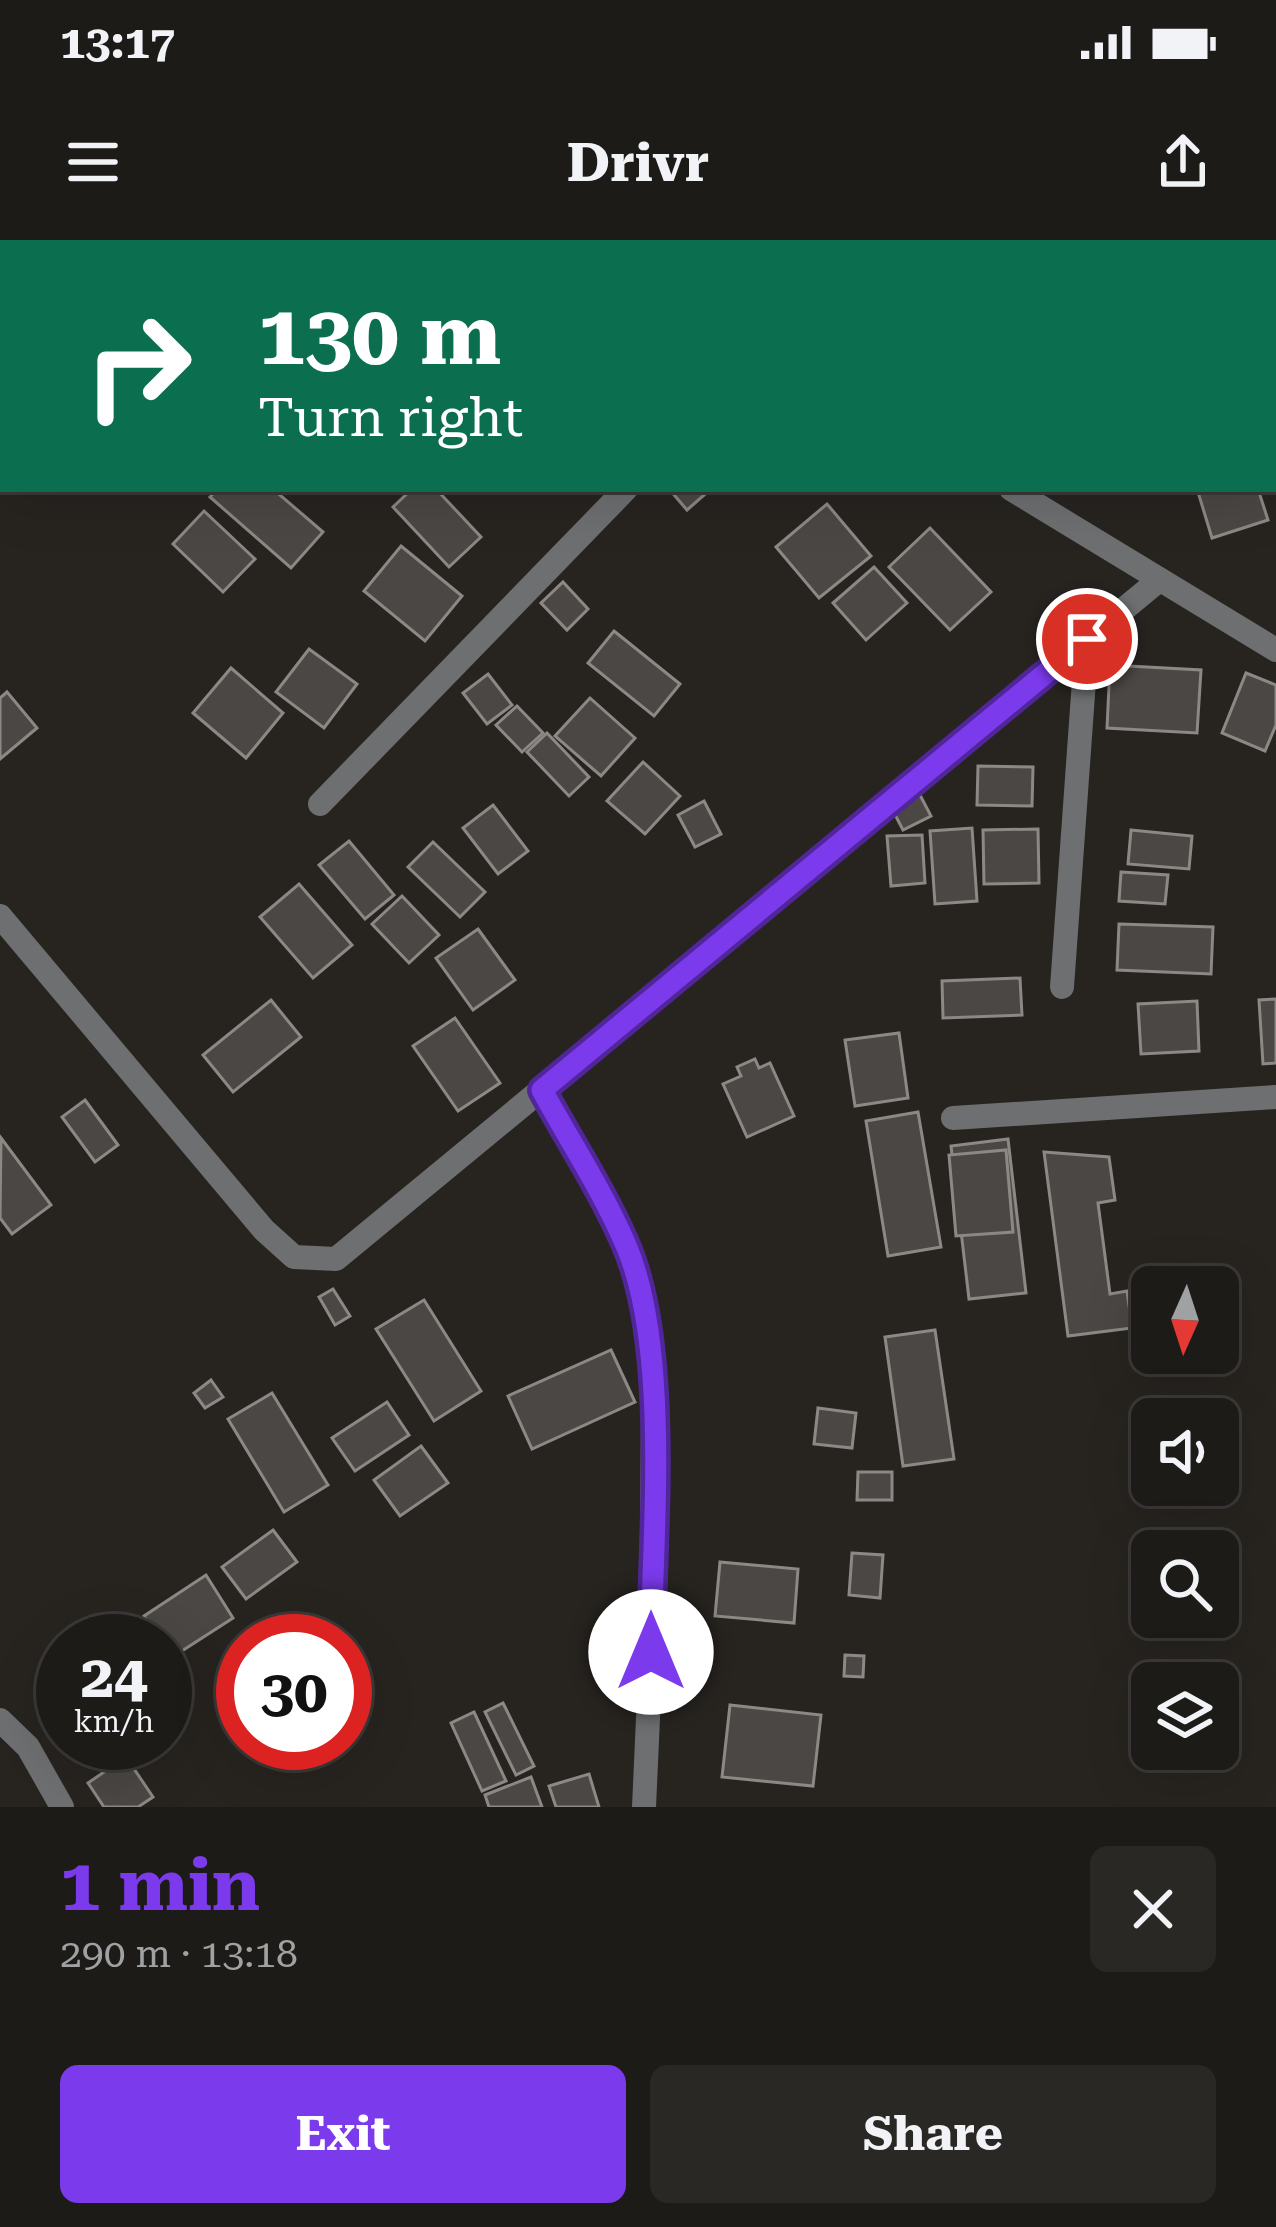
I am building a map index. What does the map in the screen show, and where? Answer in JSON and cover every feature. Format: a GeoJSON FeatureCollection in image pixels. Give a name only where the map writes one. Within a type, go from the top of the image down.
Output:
{"type":"FeatureCollection","features":[{"type":"Feature","properties":{"kind":"street"},"geometry":{"type":"LineString","coordinates":[[320,804],[623,492]]}},
{"type":"Feature","properties":{"kind":"street"},"geometry":{"type":"LineString","coordinates":[[1016,492],[1276,650]]}},
{"type":"Feature","properties":{"kind":"street"},"geometry":{"type":"LineString","coordinates":[[0,916],[265,1230],[294,1257],[336,1259],[1159,581]]}},
{"type":"Feature","properties":{"kind":"street"},"geometry":{"type":"LineString","coordinates":[[1062,987],[1087,639]]}},
{"type":"Feature","properties":{"kind":"street"},"geometry":{"type":"LineString","coordinates":[[542,1090],[626,1245],[648,1327],[652,1495],[644,1807]]}},
{"type":"Feature","properties":{"kind":"street"},"geometry":{"type":"LineString","coordinates":[[953,1118],[1276,1096]]}},
{"type":"Feature","properties":{"kind":"street"},"geometry":{"type":"LineString","coordinates":[[0,1720],[28,1747],[62,1807]]}},
{"type":"Feature","properties":{"kind":"building"},"geometry":{"type":"Polygon","coordinates":[[[214,492],[276,492],[323,532],[291,568],[210,497],[214,492]]]}},
{"type":"Feature","properties":{"kind":"building"},"geometry":{"type":"Polygon","coordinates":[[[409,492],[439,492],[481,537],[449,567],[393,507],[409,492]]]}},
{"type":"Feature","properties":{"kind":"building"},"geometry":{"type":"Polygon","coordinates":[[[672,492],[708,492],[687,510],[672,492]]]}},
{"type":"Feature","properties":{"kind":"building"},"geometry":{"type":"Polygon","coordinates":[[[1198,492],[1259,492],[1268,520],[1212,538],[1198,492]]]}},
{"type":"Feature","properties":{"kind":"building"},"geometry":{"type":"Polygon","coordinates":[[[827,504],[871,556],[819,598],[776,547],[827,504]]]}},
{"type":"Feature","properties":{"kind":"building"},"geometry":{"type":"Polygon","coordinates":[[[204,511],[255,559],[223,592],[173,544],[204,511]]]}},
{"type":"Feature","properties":{"kind":"building"},"geometry":{"type":"Polygon","coordinates":[[[930,528],[991,592],[950,630],[889,567],[930,528]]]}},
{"type":"Feature","properties":{"kind":"building"},"geometry":{"type":"Polygon","coordinates":[[[401,546],[462,596],[425,641],[364,591],[401,546]]]}},
{"type":"Feature","properties":{"kind":"building"},"geometry":{"type":"Polygon","coordinates":[[[874,567],[907,603],[866,640],[833,603],[874,567]]]}},
{"type":"Feature","properties":{"kind":"building"},"geometry":{"type":"Polygon","coordinates":[[[563,582],[588,609],[567,630],[541,603],[563,582]]]}},
{"type":"Feature","properties":{"kind":"building"},"geometry":{"type":"Polygon","coordinates":[[[614,631],[680,684],[654,716],[588,663],[614,631]]]}},
{"type":"Feature","properties":{"kind":"building"},"geometry":{"type":"Polygon","coordinates":[[[309,649],[357,684],[324,728],[276,692],[309,649]]]}},
{"type":"Feature","properties":{"kind":"building"},"geometry":{"type":"Polygon","coordinates":[[[1110,665],[1201,670],[1197,733],[1107,728],[1110,665]]]}},
{"type":"Feature","properties":{"kind":"building"},"geometry":{"type":"Polygon","coordinates":[[[231,668],[283,713],[246,758],[193,713],[231,668]]]}},
{"type":"Feature","properties":{"kind":"building"},"geometry":{"type":"Polygon","coordinates":[[[1246,673],[1276,685],[1276,725],[1265,751],[1222,733],[1246,673]]]}},
{"type":"Feature","properties":{"kind":"building"},"geometry":{"type":"Polygon","coordinates":[[[488,674],[512,705],[487,724],[463,693],[488,674]]]}},
{"type":"Feature","properties":{"kind":"building"},"geometry":{"type":"Polygon","coordinates":[[[7,692],[37,728],[0,759],[0,698],[7,692]]]}},
{"type":"Feature","properties":{"kind":"building"},"geometry":{"type":"Polygon","coordinates":[[[590,698],[635,738],[601,776],[555,736],[590,698]]]}},
{"type":"Feature","properties":{"kind":"building"},"geometry":{"type":"Polygon","coordinates":[[[517,706],[543,733],[522,752],[496,725],[517,706]]]}},
{"type":"Feature","properties":{"kind":"building"},"geometry":{"type":"Polygon","coordinates":[[[547,733],[589,777],[569,796],[527,752],[547,733]]]}},
{"type":"Feature","properties":{"kind":"building"},"geometry":{"type":"Polygon","coordinates":[[[643,762],[680,796],[645,834],[607,801],[643,762]]]}},
{"type":"Feature","properties":{"kind":"building"},"geometry":{"type":"Polygon","coordinates":[[[978,766],[1033,767],[1032,806],[977,805],[978,766]]]}},
{"type":"Feature","properties":{"kind":"building"},"geometry":{"type":"Polygon","coordinates":[[[920,795],[931,816],[903,830],[892,809],[920,795]]]}},
{"type":"Feature","properties":{"kind":"building"},"geometry":{"type":"Polygon","coordinates":[[[704,801],[721,834],[695,847],[678,815],[704,801]]]}},
{"type":"Feature","properties":{"kind":"building"},"geometry":{"type":"Polygon","coordinates":[[[493,805],[528,851],[498,874],[463,828],[493,805]]]}},
{"type":"Feature","properties":{"kind":"building"},"geometry":{"type":"Polygon","coordinates":[[[972,828],[977,901],[935,904],[930,831],[972,828]]]}},
{"type":"Feature","properties":{"kind":"building"},"geometry":{"type":"Polygon","coordinates":[[[1038,829],[1039,883],[984,884],[983,830],[1038,829]]]}},
{"type":"Feature","properties":{"kind":"building"},"geometry":{"type":"Polygon","coordinates":[[[1131,830],[1192,836],[1189,869],[1128,864],[1131,830]]]}},
{"type":"Feature","properties":{"kind":"building"},"geometry":{"type":"Polygon","coordinates":[[[922,835],[925,883],[891,886],[887,836],[922,835]]]}},
{"type":"Feature","properties":{"kind":"building"},"geometry":{"type":"Polygon","coordinates":[[[349,841],[394,895],[365,919],[319,865],[349,841]]]}},
{"type":"Feature","properties":{"kind":"building"},"geometry":{"type":"Polygon","coordinates":[[[433,842],[485,892],[460,917],[408,867],[433,842]]]}},
{"type":"Feature","properties":{"kind":"building"},"geometry":{"type":"Polygon","coordinates":[[[1121,872],[1168,875],[1165,904],[1119,901],[1121,872]]]}},
{"type":"Feature","properties":{"kind":"building"},"geometry":{"type":"Polygon","coordinates":[[[299,884],[352,945],[313,978],[260,917],[299,884]]]}},
{"type":"Feature","properties":{"kind":"building"},"geometry":{"type":"Polygon","coordinates":[[[402,896],[439,935],[409,963],[372,924],[402,896]]]}},
{"type":"Feature","properties":{"kind":"building"},"geometry":{"type":"Polygon","coordinates":[[[1119,924],[1213,927],[1211,974],[1117,970],[1119,924]]]}},
{"type":"Feature","properties":{"kind":"building"},"geometry":{"type":"Polygon","coordinates":[[[478,929],[515,980],[473,1010],[436,958],[478,929]]]}},
{"type":"Feature","properties":{"kind":"building"},"geometry":{"type":"Polygon","coordinates":[[[1020,978],[1022,1015],[943,1018],[942,981],[1020,978]]]}},
{"type":"Feature","properties":{"kind":"building"},"geometry":{"type":"Polygon","coordinates":[[[1276,999],[1276,1063],[1263,1064],[1259,1000],[1276,999]]]}},
{"type":"Feature","properties":{"kind":"building"},"geometry":{"type":"Polygon","coordinates":[[[271,1000],[301,1037],[233,1092],[203,1055],[271,1000]]]}},
{"type":"Feature","properties":{"kind":"building"},"geometry":{"type":"Polygon","coordinates":[[[1197,1001],[1199,1051],[1141,1054],[1138,1004],[1197,1001]]]}},
{"type":"Feature","properties":{"kind":"building"},"geometry":{"type":"Polygon","coordinates":[[[455,1018],[500,1083],[458,1111],[413,1046],[455,1018]]]}},
{"type":"Feature","properties":{"kind":"building"},"geometry":{"type":"Polygon","coordinates":[[[899,1033],[908,1098],[855,1106],[845,1040],[899,1033]]]}},
{"type":"Feature","properties":{"kind":"building"},"geometry":{"type":"Polygon","coordinates":[[[755,1059],[759,1068],[770,1063],[794,1116],[747,1137],[723,1084],[741,1076],[737,1067],[755,1059]]]}},
{"type":"Feature","properties":{"kind":"building"},"geometry":{"type":"Polygon","coordinates":[[[85,1100],[118,1145],[95,1162],[62,1117],[85,1100]]]}},
{"type":"Feature","properties":{"kind":"building"},"geometry":{"type":"Polygon","coordinates":[[[918,1112],[941,1247],[888,1256],[866,1121],[918,1112]]]}},
{"type":"Feature","properties":{"kind":"building"},"geometry":{"type":"Polygon","coordinates":[[[1,1138],[51,1205],[12,1234],[0,1218],[1,1138]]]}},
{"type":"Feature","properties":{"kind":"building"},"geometry":{"type":"Polygon","coordinates":[[[1008,1139],[1026,1293],[969,1299],[951,1146],[1008,1139]]]}},
{"type":"Feature","properties":{"kind":"building"},"geometry":{"type":"Polygon","coordinates":[[[1006,1150],[1013,1232],[956,1236],[949,1155],[1006,1150]]]}},
{"type":"Feature","properties":{"kind":"building"},"geometry":{"type":"Polygon","coordinates":[[[1044,1152],[1109,1157],[1115,1200],[1098,1203],[1110,1294],[1127,1291],[1131,1321],[1131,1328],[1068,1336],[1044,1152]]]}},
{"type":"Feature","properties":{"kind":"building"},"geometry":{"type":"Polygon","coordinates":[[[333,1289],[350,1316],[335,1325],[319,1297],[333,1289]]]}},
{"type":"Feature","properties":{"kind":"building"},"geometry":{"type":"Polygon","coordinates":[[[424,1300],[481,1391],[434,1421],[376,1329],[424,1300]]]}},
{"type":"Feature","properties":{"kind":"building"},"geometry":{"type":"Polygon","coordinates":[[[935,1330],[954,1459],[903,1466],[885,1337],[935,1330]]]}},
{"type":"Feature","properties":{"kind":"building"},"geometry":{"type":"Polygon","coordinates":[[[611,1350],[635,1402],[532,1449],[508,1396],[611,1350]]]}},
{"type":"Feature","properties":{"kind":"building"},"geometry":{"type":"Polygon","coordinates":[[[211,1380],[223,1397],[205,1408],[194,1393],[211,1380]]]}},
{"type":"Feature","properties":{"kind":"building"},"geometry":{"type":"Polygon","coordinates":[[[272,1393],[328,1485],[284,1512],[228,1419],[272,1393]]]}},
{"type":"Feature","properties":{"kind":"building"},"geometry":{"type":"Polygon","coordinates":[[[387,1402],[409,1435],[355,1471],[332,1438],[387,1402]]]}},
{"type":"Feature","properties":{"kind":"building"},"geometry":{"type":"Polygon","coordinates":[[[818,1408],[856,1413],[852,1448],[814,1444],[818,1408]]]}},
{"type":"Feature","properties":{"kind":"building"},"geometry":{"type":"Polygon","coordinates":[[[421,1446],[448,1483],[400,1516],[374,1480],[421,1446]]]}},
{"type":"Feature","properties":{"kind":"building"},"geometry":{"type":"Polygon","coordinates":[[[858,1472],[892,1472],[892,1500],[857,1500],[858,1472]]]}},
{"type":"Feature","properties":{"kind":"building"},"geometry":{"type":"Polygon","coordinates":[[[273,1530],[297,1562],[246,1599],[222,1567],[273,1530]]]}},
{"type":"Feature","properties":{"kind":"building"},"geometry":{"type":"Polygon","coordinates":[[[852,1553],[883,1555],[880,1598],[849,1595],[852,1553]]]}},
{"type":"Feature","properties":{"kind":"building"},"geometry":{"type":"Polygon","coordinates":[[[720,1562],[798,1569],[794,1623],[715,1616],[720,1562]]]}},
{"type":"Feature","properties":{"kind":"building"},"geometry":{"type":"Polygon","coordinates":[[[206,1575],[230,1614],[216,1614],[216,1629],[192,1644],[192,1614],[147,1614],[206,1575]]]}},
{"type":"Feature","properties":{"kind":"building"},"geometry":{"type":"Polygon","coordinates":[[[845,1655],[864,1656],[863,1677],[844,1676],[845,1655]]]}},
{"type":"Feature","properties":{"kind":"building"},"geometry":{"type":"Polygon","coordinates":[[[503,1703],[534,1766],[516,1775],[485,1712],[503,1703]]]}},
{"type":"Feature","properties":{"kind":"building"},"geometry":{"type":"Polygon","coordinates":[[[730,1705],[821,1715],[813,1786],[722,1777],[730,1705]]]}},
{"type":"Feature","properties":{"kind":"building"},"geometry":{"type":"Polygon","coordinates":[[[474,1712],[506,1781],[482,1791],[451,1723],[474,1712]]]}},
{"type":"Feature","properties":{"kind":"building"},"geometry":{"type":"Polygon","coordinates":[[[107,1770],[135,1770],[153,1797],[138,1807],[104,1807],[88,1783],[107,1770]]]}},
{"type":"Feature","properties":{"kind":"building"},"geometry":{"type":"Polygon","coordinates":[[[589,1774],[599,1807],[556,1807],[549,1786],[589,1774]]]}},
{"type":"Feature","properties":{"kind":"building"},"geometry":{"type":"Polygon","coordinates":[[[531,1777],[542,1807],[489,1807],[485,1795],[531,1777]]]}},
{"type":"Feature","properties":{"kind":"route"},"geometry":{"type":"LineString","coordinates":[[651,1652],[653,1406],[648,1327],[626,1245],[542,1090],[1087,639]]}}]}
